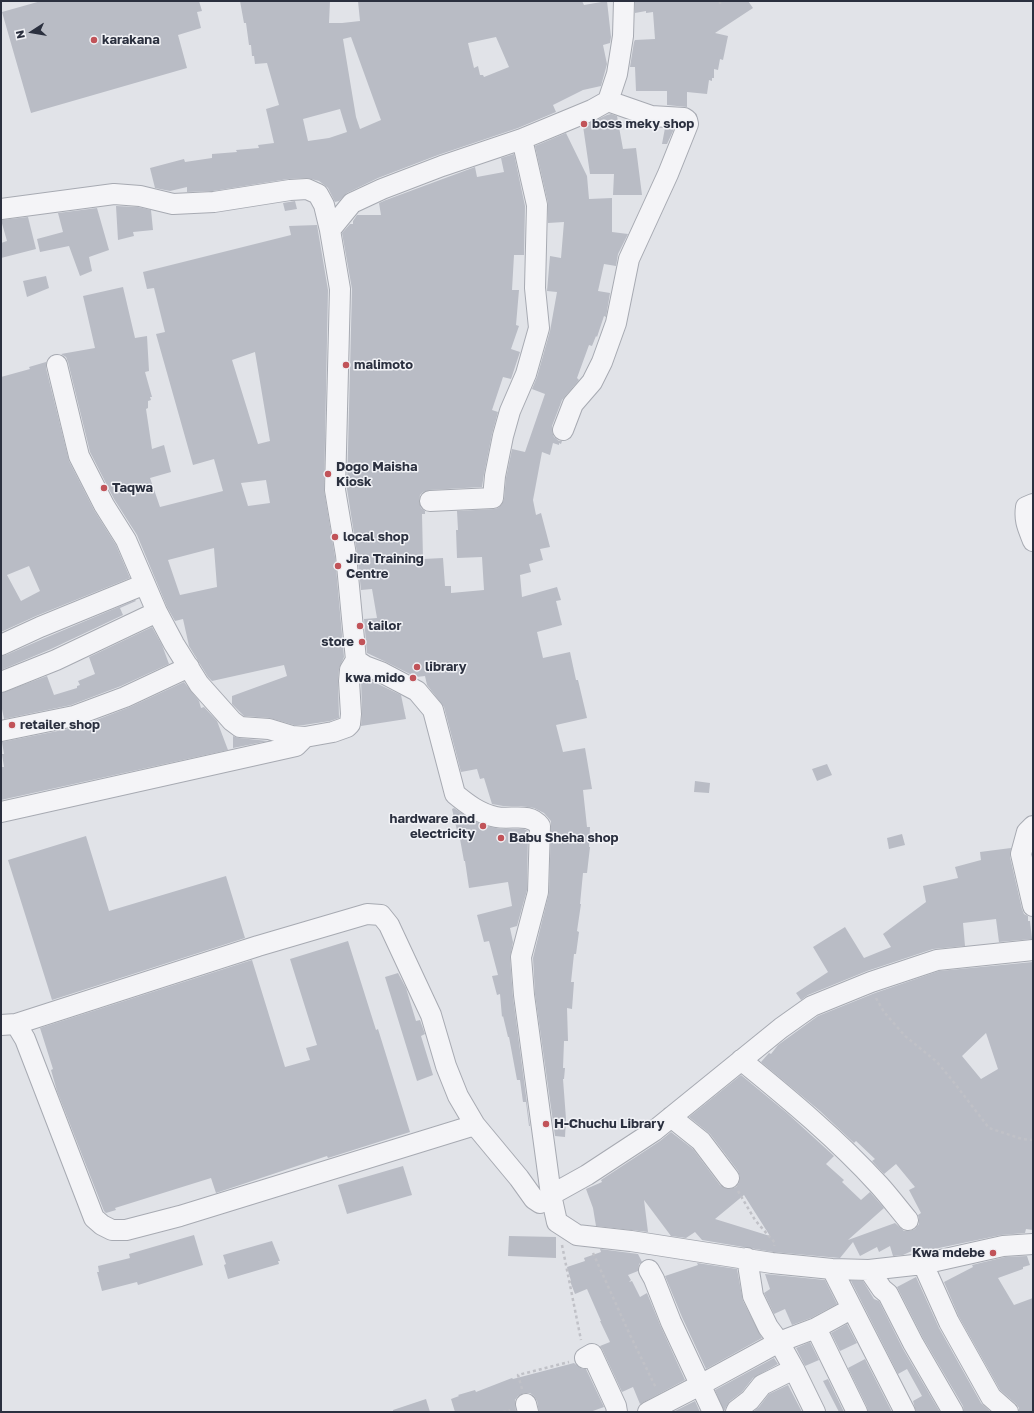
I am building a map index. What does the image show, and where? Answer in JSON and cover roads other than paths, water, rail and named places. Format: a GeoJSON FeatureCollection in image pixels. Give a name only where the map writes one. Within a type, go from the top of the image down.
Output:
{"type":"FeatureCollection","features":[{"type":"Feature","properties":{"kind":"street"},"geometry":{"type":"LineString","coordinates":[[330,230],[352,203],[382,189],[442,166],[522,139],[592,110],[608,101],[617,74],[623,36],[624,1]]}},
{"type":"Feature","properties":{"kind":"street"},"geometry":{"type":"LineString","coordinates":[[564,430],[573,404],[592,382],[602,362],[616,323],[629,259],[668,174],[688,124],[687,120],[684,118],[651,116],[608,101]]}},
{"type":"Feature","properties":{"kind":"street"},"geometry":{"type":"LineString","coordinates":[[430,501],[493,498],[495,476],[503,436],[510,411],[526,374],[539,328],[535,288],[537,206],[522,139]]}},
{"type":"Feature","properties":{"kind":"street"},"geometry":{"type":"LineString","coordinates":[[1,209],[114,194],[140,196],[173,204],[214,202],[290,190],[307,189],[318,194],[324,205],[330,230],[340,289],[335,490],[346,555],[356,660],[350,670],[349,681],[351,714],[350,724],[347,727],[333,732],[305,737],[292,736],[269,729],[240,728],[222,711],[204,690],[174,644],[157,612],[126,540],[104,505],[79,456],[57,365]]}},
{"type":"Feature","properties":{"kind":"street"},"geometry":{"type":"LineString","coordinates":[[1033,504],[1026,507],[1025,520],[1033,541]]}},
{"type":"Feature","properties":{"kind":"street"},"geometry":{"type":"LineString","coordinates":[[1,645],[40,627],[145,584]]}},
{"type":"Feature","properties":{"kind":"street"},"geometry":{"type":"LineString","coordinates":[[1,682],[56,660],[157,612]]}},
{"type":"Feature","properties":{"kind":"street"},"geometry":{"type":"LineString","coordinates":[[356,660],[365,666],[381,672],[417,691],[433,710],[455,794],[479,811],[496,817],[529,818],[536,820],[540,826],[538,892],[521,957],[524,995],[551,1195],[557,1222],[577,1235],[746,1258],[772,1263],[832,1269],[869,1270],[922,1264],[1003,1246],[1033,1244]]}},
{"type":"Feature","properties":{"kind":"street"},"geometry":{"type":"LineString","coordinates":[[1,731],[74,716],[125,697],[189,668]]}},
{"type":"Feature","properties":{"kind":"street"},"geometry":{"type":"LineString","coordinates":[[1,812],[296,746],[305,737]]}},
{"type":"Feature","properties":{"kind":"street"},"geometry":{"type":"LineString","coordinates":[[1033,826],[1027,832],[1021,854],[1033,906]]}},
{"type":"Feature","properties":{"kind":"street"},"geometry":{"type":"LineString","coordinates":[[475,1125],[180,1216],[126,1230],[112,1230],[102,1225],[94,1218],[34,1058],[25,1039],[9,1024],[258,946],[367,914],[381,914],[388,925],[431,1015],[446,1066],[458,1096],[475,1125],[519,1178],[534,1199],[540,1203],[551,1195],[588,1175],[654,1131],[781,1028],[812,1006],[871,982],[937,960],[1033,950]]}},
{"type":"Feature","properties":{"kind":"street"},"geometry":{"type":"LineString","coordinates":[[741,1060],[825,1131],[845,1150],[880,1186],[908,1220]]}},
{"type":"Feature","properties":{"kind":"street"},"geometry":{"type":"LineString","coordinates":[[671,1117],[701,1141],[729,1178]]}},
{"type":"Feature","properties":{"kind":"street"},"geometry":{"type":"LineString","coordinates":[[746,1258],[753,1296],[768,1327],[779,1342],[794,1368],[815,1412]]}},
{"type":"Feature","properties":{"kind":"street"},"geometry":{"type":"LineString","coordinates":[[922,1264],[949,1322],[991,1397],[1000,1410]]}},
{"type":"Feature","properties":{"kind":"street"},"geometry":{"type":"LineString","coordinates":[[832,1269],[851,1309],[905,1412]]}},
{"type":"Feature","properties":{"kind":"street"},"geometry":{"type":"LineString","coordinates":[[649,1270],[671,1322],[713,1412]]}},
{"type":"Feature","properties":{"kind":"street"},"geometry":{"type":"LineString","coordinates":[[869,1270],[882,1289],[888,1294],[913,1343],[953,1412]]}},
{"type":"Feature","properties":{"kind":"street"},"geometry":{"type":"LineString","coordinates":[[656,1408],[779,1342],[816,1328],[851,1309]]}},
{"type":"Feature","properties":{"kind":"street"},"geometry":{"type":"LineString","coordinates":[[816,1328],[857,1412]]}},
{"type":"Feature","properties":{"kind":"street"},"geometry":{"type":"LineString","coordinates":[[585,1358],[592,1354],[616,1406],[617,1412]]}},
{"type":"Feature","properties":{"kind":"street"},"geometry":{"type":"LineString","coordinates":[[740,1363],[755,1393]]}},
{"type":"Feature","properties":{"kind":"street"},"geometry":{"type":"LineString","coordinates":[[736,1412],[750,1400],[762,1384],[794,1368]]}},
{"type":"Feature","properties":{"kind":"place","name":"karakana"},"geometry":{"type":"Point","coordinates":[94,40]}},
{"type":"Feature","properties":{"kind":"place","name":"boss meky shop"},"geometry":{"type":"Point","coordinates":[584,124]}},
{"type":"Feature","properties":{"kind":"place","name":"malimoto"},"geometry":{"type":"Point","coordinates":[346,365]}},
{"type":"Feature","properties":{"kind":"place","name":"Dogo Maisha Kiosk"},"geometry":{"type":"Point","coordinates":[328,474]}},
{"type":"Feature","properties":{"kind":"place","name":"Taqwa"},"geometry":{"type":"Point","coordinates":[104,488]}},
{"type":"Feature","properties":{"kind":"place","name":"local shop"},"geometry":{"type":"Point","coordinates":[335,537]}},
{"type":"Feature","properties":{"kind":"place","name":"Jira Training Centre"},"geometry":{"type":"Point","coordinates":[338,566]}},
{"type":"Feature","properties":{"kind":"place","name":"tailor"},"geometry":{"type":"Point","coordinates":[360,626]}},
{"type":"Feature","properties":{"kind":"place","name":"store"},"geometry":{"type":"Point","coordinates":[362,642]}},
{"type":"Feature","properties":{"kind":"place","name":"library"},"geometry":{"type":"Point","coordinates":[417,667]}},
{"type":"Feature","properties":{"kind":"place","name":"kwa mido"},"geometry":{"type":"Point","coordinates":[413,678]}},
{"type":"Feature","properties":{"kind":"place","name":"retailer shop"},"geometry":{"type":"Point","coordinates":[12,725]}},
{"type":"Feature","properties":{"kind":"place","name":"hardware and electricity"},"geometry":{"type":"Point","coordinates":[483,826]}},
{"type":"Feature","properties":{"kind":"place","name":"Babu Sheha shop"},"geometry":{"type":"Point","coordinates":[501,838]}},
{"type":"Feature","properties":{"kind":"place","name":"H-Chuchu Library"},"geometry":{"type":"Point","coordinates":[546,1124]}},
{"type":"Feature","properties":{"kind":"place","name":"Kwa mdebe"},"geometry":{"type":"Point","coordinates":[993,1253]}}]}
